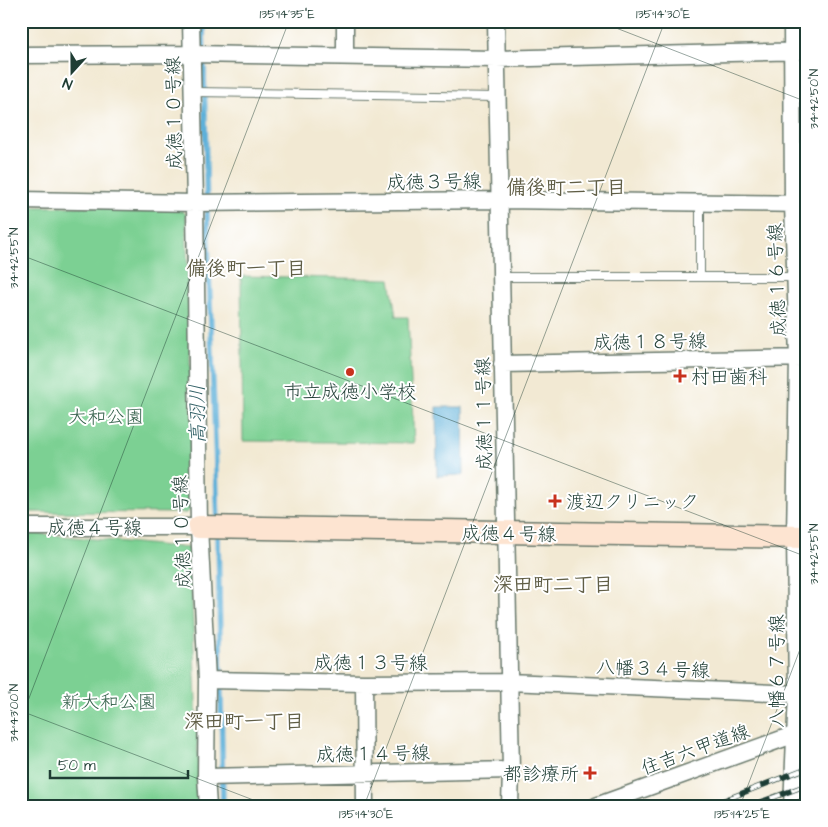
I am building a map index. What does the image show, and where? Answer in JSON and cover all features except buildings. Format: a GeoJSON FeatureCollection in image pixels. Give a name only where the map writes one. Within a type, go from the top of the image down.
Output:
{"type":"FeatureCollection","features":[{"type":"Feature","properties":{"kind":"street","name":"成徳１０号線"},"geometry":{"type":"LineString","coordinates":[[191,21],[200,54],[193,92],[210,528],[208,680],[210,777],[208,806]]}},
{"type":"Feature","properties":{"kind":"street"},"geometry":{"type":"LineString","coordinates":[[345,21],[345,56]]}},
{"type":"Feature","properties":{"kind":"street","name":"成徳１１号線"},"geometry":{"type":"LineString","coordinates":[[496,21],[511,770],[510,806]]}},
{"type":"Feature","properties":{"kind":"street","name":"成徳１６号線"},"geometry":{"type":"LineString","coordinates":[[792,21],[799,51],[800,204],[796,277],[803,358],[801,537]]}},
{"type":"Feature","properties":{"kind":"street"},"geometry":{"type":"LineString","coordinates":[[21,55],[200,54],[496,58],[799,51]]}},
{"type":"Feature","properties":{"kind":"street"},"geometry":{"type":"LineString","coordinates":[[21,200],[198,203]]}},
{"type":"Feature","properties":{"kind":"street","name":"成徳３号線"},"geometry":{"type":"LineString","coordinates":[[198,203],[499,200],[800,204]]}},
{"type":"Feature","properties":{"kind":"street","name":"成徳１８号線"},"geometry":{"type":"LineString","coordinates":[[502,364],[803,358]]}},
{"type":"Feature","properties":{"kind":"street","name":"成徳４号線"},"geometry":{"type":"LineString","coordinates":[[21,528],[210,528],[801,537]]}},
{"type":"Feature","properties":{"kind":"street","name":"八幡６７号線"},"geometry":{"type":"LineString","coordinates":[[792,806],[801,732],[797,694],[801,537]]}},
{"type":"Feature","properties":{"kind":"street","name":"成徳１３号線"},"geometry":{"type":"LineString","coordinates":[[208,680],[364,683],[508,682]]}},
{"type":"Feature","properties":{"kind":"street","name":"八幡３４号線"},"geometry":{"type":"LineString","coordinates":[[508,682],[797,694]]}},
{"type":"Feature","properties":{"kind":"street"},"geometry":{"type":"LineString","coordinates":[[364,683],[365,806]]}},
{"type":"Feature","properties":{"kind":"street","name":"住吉六甲道線"},"geometry":{"type":"LineString","coordinates":[[596,806],[801,732]]}},
{"type":"Feature","properties":{"kind":"street","name":"成徳１４号線"},"geometry":{"type":"LineString","coordinates":[[210,777],[511,770]]}},
{"type":"Feature","properties":{"kind":"lane"},"geometry":{"type":"LineString","coordinates":[[193,92],[497,97]]}},
{"type":"Feature","properties":{"kind":"lane"},"geometry":{"type":"LineString","coordinates":[[700,203],[700,277]]}},
{"type":"Feature","properties":{"kind":"lane"},"geometry":{"type":"LineString","coordinates":[[500,277],[796,277]]}},
{"type":"Feature","properties":{"kind":"green space","name":"大和公園"},"geometry":{"type":"Polygon","coordinates":[[[177,206],[186,214],[194,506],[187,513],[21,512],[21,207],[177,206]]]}},
{"type":"Feature","properties":{"kind":"green space"},"geometry":{"type":"Polygon","coordinates":[[[241,276],[390,279],[396,317],[408,317],[414,443],[243,441],[241,276]]]}},
{"type":"Feature","properties":{"kind":"green space","name":"新大和公園"},"geometry":{"type":"Polygon","coordinates":[[[21,532],[190,548],[200,806],[21,806],[21,532]]]}},
{"type":"Feature","properties":{"kind":"water"},"geometry":{"type":"Polygon","coordinates":[[[436,407],[463,407],[464,475],[437,476],[436,407]]]}},
{"type":"Feature","properties":{"kind":"waterway","name":"高羽川"},"geometry":{"type":"LineString","coordinates":[[203,21],[207,214],[218,524]]}},
{"type":"Feature","properties":{"kind":"waterway","name":"高羽川"},"geometry":{"type":"LineString","coordinates":[[218,533],[223,806]]}},
{"type":"Feature","properties":{"kind":"railway"},"geometry":{"type":"LineString","coordinates":[[709,806],[807,768]]}},
{"type":"Feature","properties":{"kind":"railway"},"geometry":{"type":"LineString","coordinates":[[750,806],[807,785]]}},
{"type":"Feature","properties":{"kind":"railway"},"geometry":{"type":"LineString","coordinates":[[789,806],[807,799]]}},
{"type":"Feature","properties":{"kind":"place","name":"市立成徳小学校"},"geometry":{"type":"Point","coordinates":[350,372]}},
{"type":"Feature","properties":{"kind":"place","name":"村田歯科"},"geometry":{"type":"Point","coordinates":[680,376]}},
{"type":"Feature","properties":{"kind":"place","name":"渡辺クリニック"},"geometry":{"type":"Point","coordinates":[555,501]}},
{"type":"Feature","properties":{"kind":"place","name":"都診療所"},"geometry":{"type":"Point","coordinates":[590,773]}},
{"type":"Feature","properties":{"kind":"district","name":"備後町二丁目"},"geometry":{"type":"Point","coordinates":[566,187]}},
{"type":"Feature","properties":{"kind":"district","name":"備後町一丁目"},"geometry":{"type":"Point","coordinates":[246,268]}},
{"type":"Feature","properties":{"kind":"district","name":"深田町二丁目"},"geometry":{"type":"Point","coordinates":[553,584]}},
{"type":"Feature","properties":{"kind":"district","name":"深田町一丁目"},"geometry":{"type":"Point","coordinates":[244,721]}}]}
